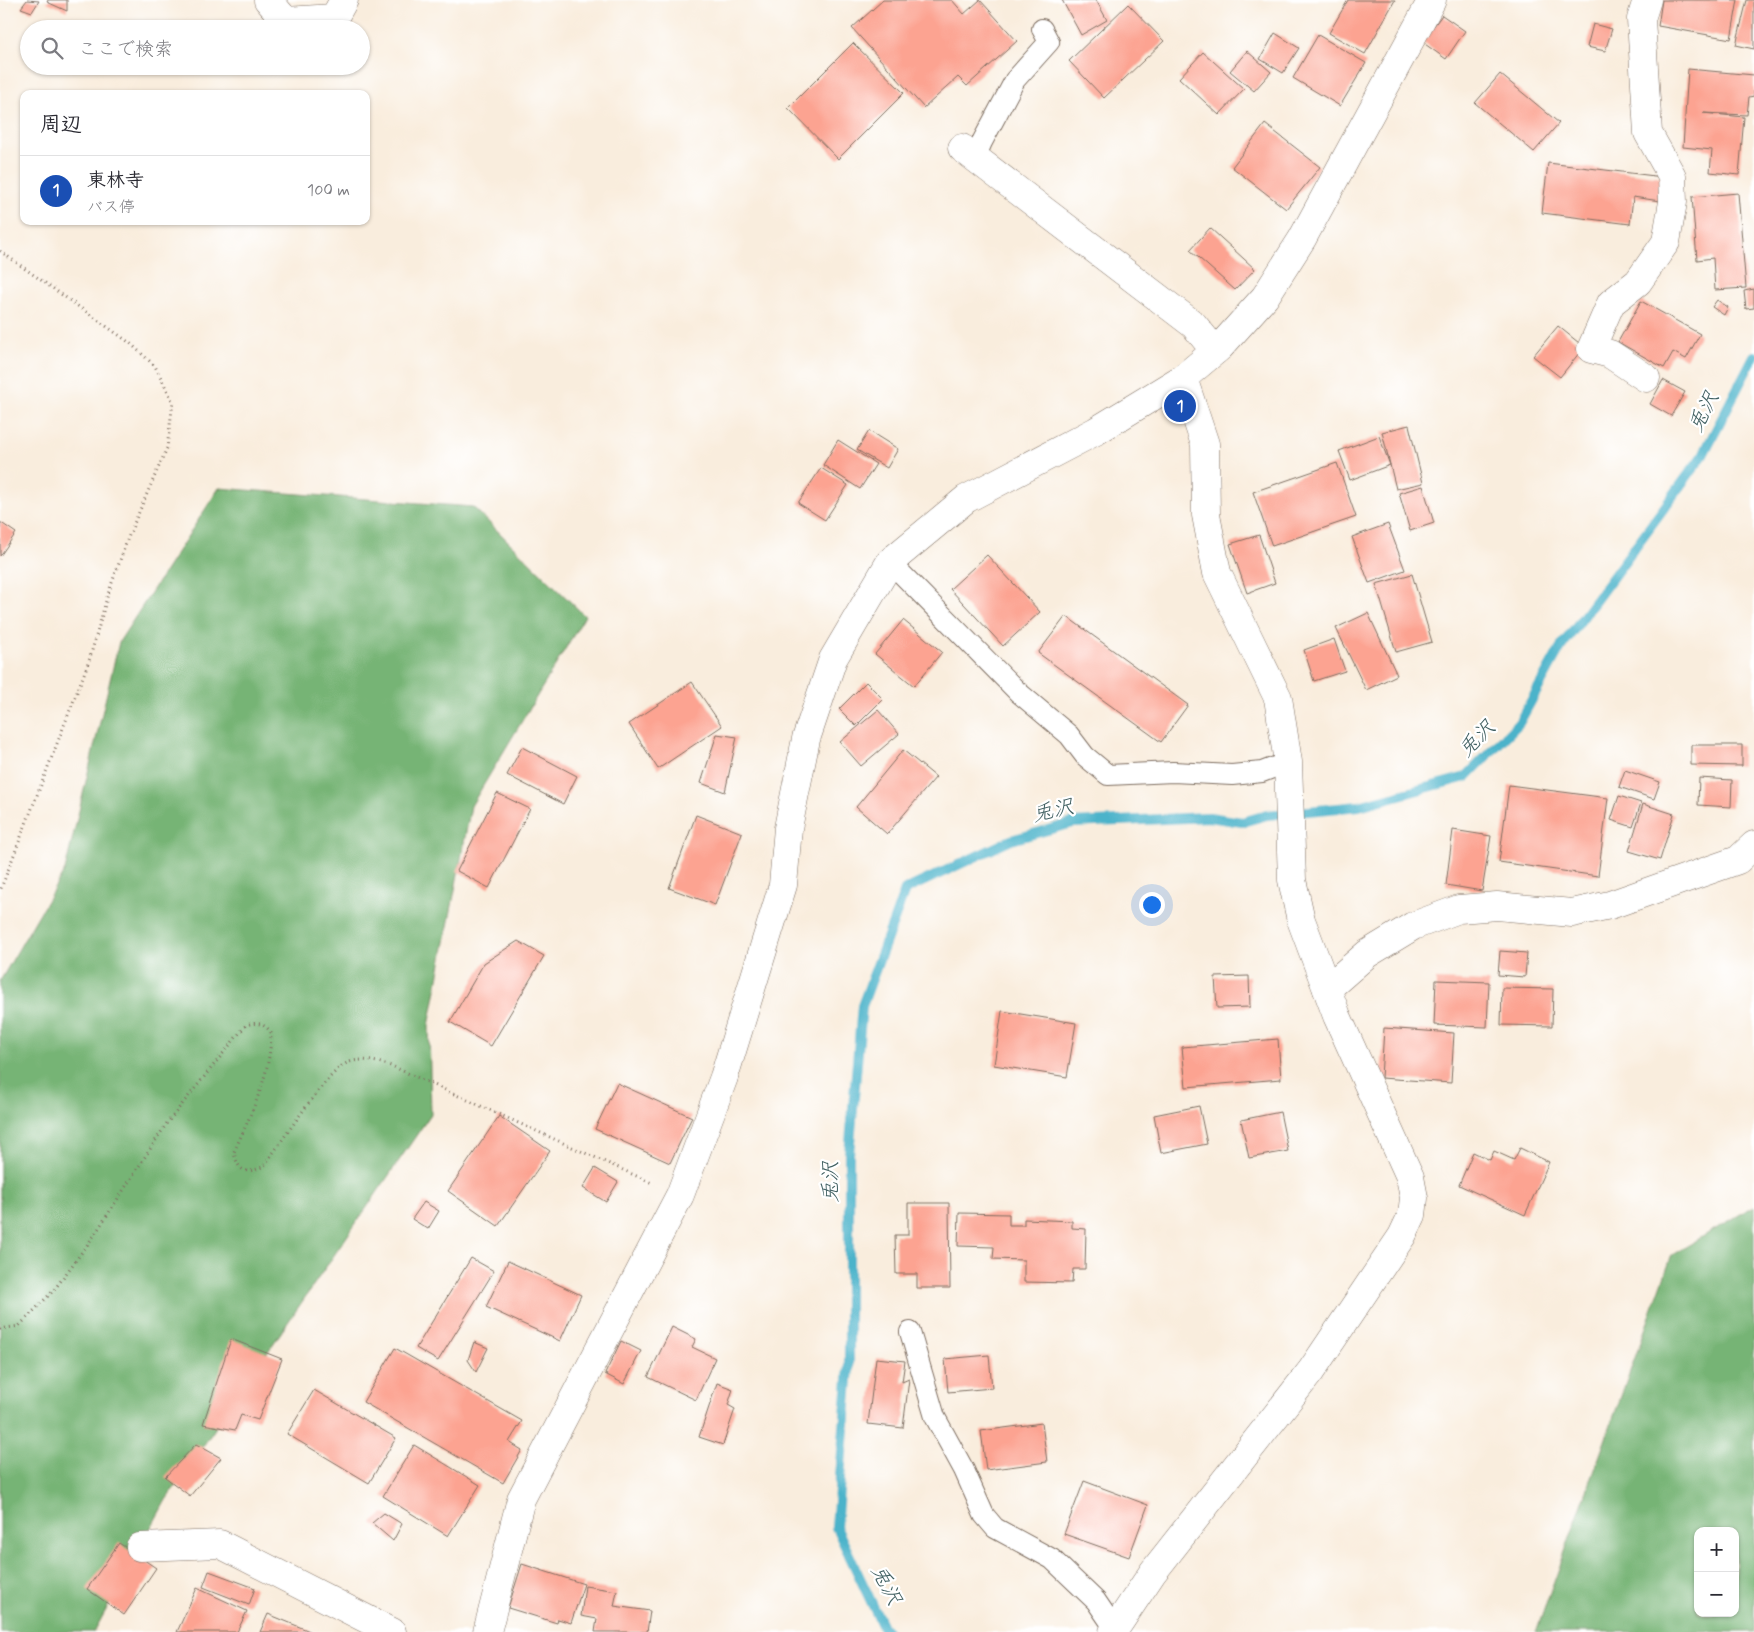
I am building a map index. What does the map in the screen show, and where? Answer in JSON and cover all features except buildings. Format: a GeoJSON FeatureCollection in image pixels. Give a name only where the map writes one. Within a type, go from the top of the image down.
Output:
{"type":"FeatureCollection","features":[{"type":"Feature","properties":{"kind":"street"},"geometry":{"type":"LineString","coordinates":[[268,0],[284,20]]}},
{"type":"Feature","properties":{"kind":"street"},"geometry":{"type":"LineString","coordinates":[[310,20],[334,18],[344,0]]}},
{"type":"Feature","properties":{"kind":"street"},"geometry":{"type":"LineString","coordinates":[[487,1632],[521,1499],[680,1195],[724,1077],[784,885],[788,828],[806,739],[833,659],[890,562],[966,499],[1096,431],[1183,378],[1215,351],[1265,297],[1302,239],[1432,0]]}},
{"type":"Feature","properties":{"kind":"street"},"geometry":{"type":"LineString","coordinates":[[1646,378],[1610,354],[1591,349],[1611,304],[1638,282],[1666,242],[1673,202],[1672,176],[1648,133],[1641,19],[1647,0]]}},
{"type":"Feature","properties":{"kind":"street"},"geometry":{"type":"LineString","coordinates":[[969,153],[1194,325],[1215,351]]}},
{"type":"Feature","properties":{"kind":"street"},"geometry":{"type":"LineString","coordinates":[[1114,1630],[1153,1572],[1311,1371],[1402,1236],[1412,1215],[1414,1198],[1410,1177],[1326,989],[1300,912],[1292,880],[1288,762],[1278,698],[1217,573],[1206,515],[1205,444],[1183,378]]}},
{"type":"Feature","properties":{"kind":"street"},"geometry":{"type":"LineString","coordinates":[[1326,989],[1368,954],[1413,926],[1459,909],[1497,906],[1572,913],[1610,905],[1738,860],[1754,846]]}},
{"type":"Feature","properties":{"kind":"street"},"geometry":{"type":"LineString","coordinates":[[140,1547],[220,1544],[392,1632]]}},
{"type":"Feature","properties":{"kind":"lane"},"geometry":{"type":"LineString","coordinates":[[969,153],[982,142],[1016,80],[1049,42],[1042,29]]}},
{"type":"Feature","properties":{"kind":"lane"},"geometry":{"type":"LineString","coordinates":[[890,562],[1018,692],[1069,735],[1085,756],[1108,775],[1173,772],[1232,775],[1262,772],[1288,762]]}},
{"type":"Feature","properties":{"kind":"lane"},"geometry":{"type":"LineString","coordinates":[[910,1332],[935,1417],[964,1470],[984,1515],[996,1528],[1052,1559],[1096,1601],[1114,1630]]}},
{"type":"Feature","properties":{"kind":"path"},"geometry":{"type":"LineString","coordinates":[[0,251],[130,343],[155,366],[174,402],[167,448],[129,535],[108,594],[89,661],[0,891]]}},
{"type":"Feature","properties":{"kind":"path"},"geometry":{"type":"LineString","coordinates":[[0,1329],[19,1326],[54,1290],[93,1237],[167,1123],[246,1025],[255,1023],[265,1025],[271,1032],[271,1046],[266,1080],[234,1152],[236,1163],[243,1171],[252,1172],[264,1166],[331,1076],[346,1064],[363,1060],[394,1067],[680,1195]]}},
{"type":"Feature","properties":{"kind":"green space"},"geometry":{"type":"Polygon","coordinates":[[[219,488],[473,507],[585,616],[471,806],[429,1026],[431,1114],[166,1500],[94,1632],[0,1632],[0,981],[65,870],[119,642],[219,488]]]}},
{"type":"Feature","properties":{"kind":"green space"},"geometry":{"type":"Polygon","coordinates":[[[1754,1206],[1754,1632],[1536,1632],[1672,1255],[1754,1206]]]}},
{"type":"Feature","properties":{"kind":"waterway","name":"兎沢"},"geometry":{"type":"LineString","coordinates":[[888,1632],[883,1627],[836,1527],[849,1367],[849,1154],[862,1006],[905,890],[1011,840],[1073,823],[1209,817],[1242,822],[1267,815],[1359,806],[1466,777],[1519,723],[1561,647],[1703,455],[1754,356]]}},
{"type":"Feature","properties":{"kind":"place","name":"東林寺"},"geometry":{"type":"Point","coordinates":[1180,406]}}]}
